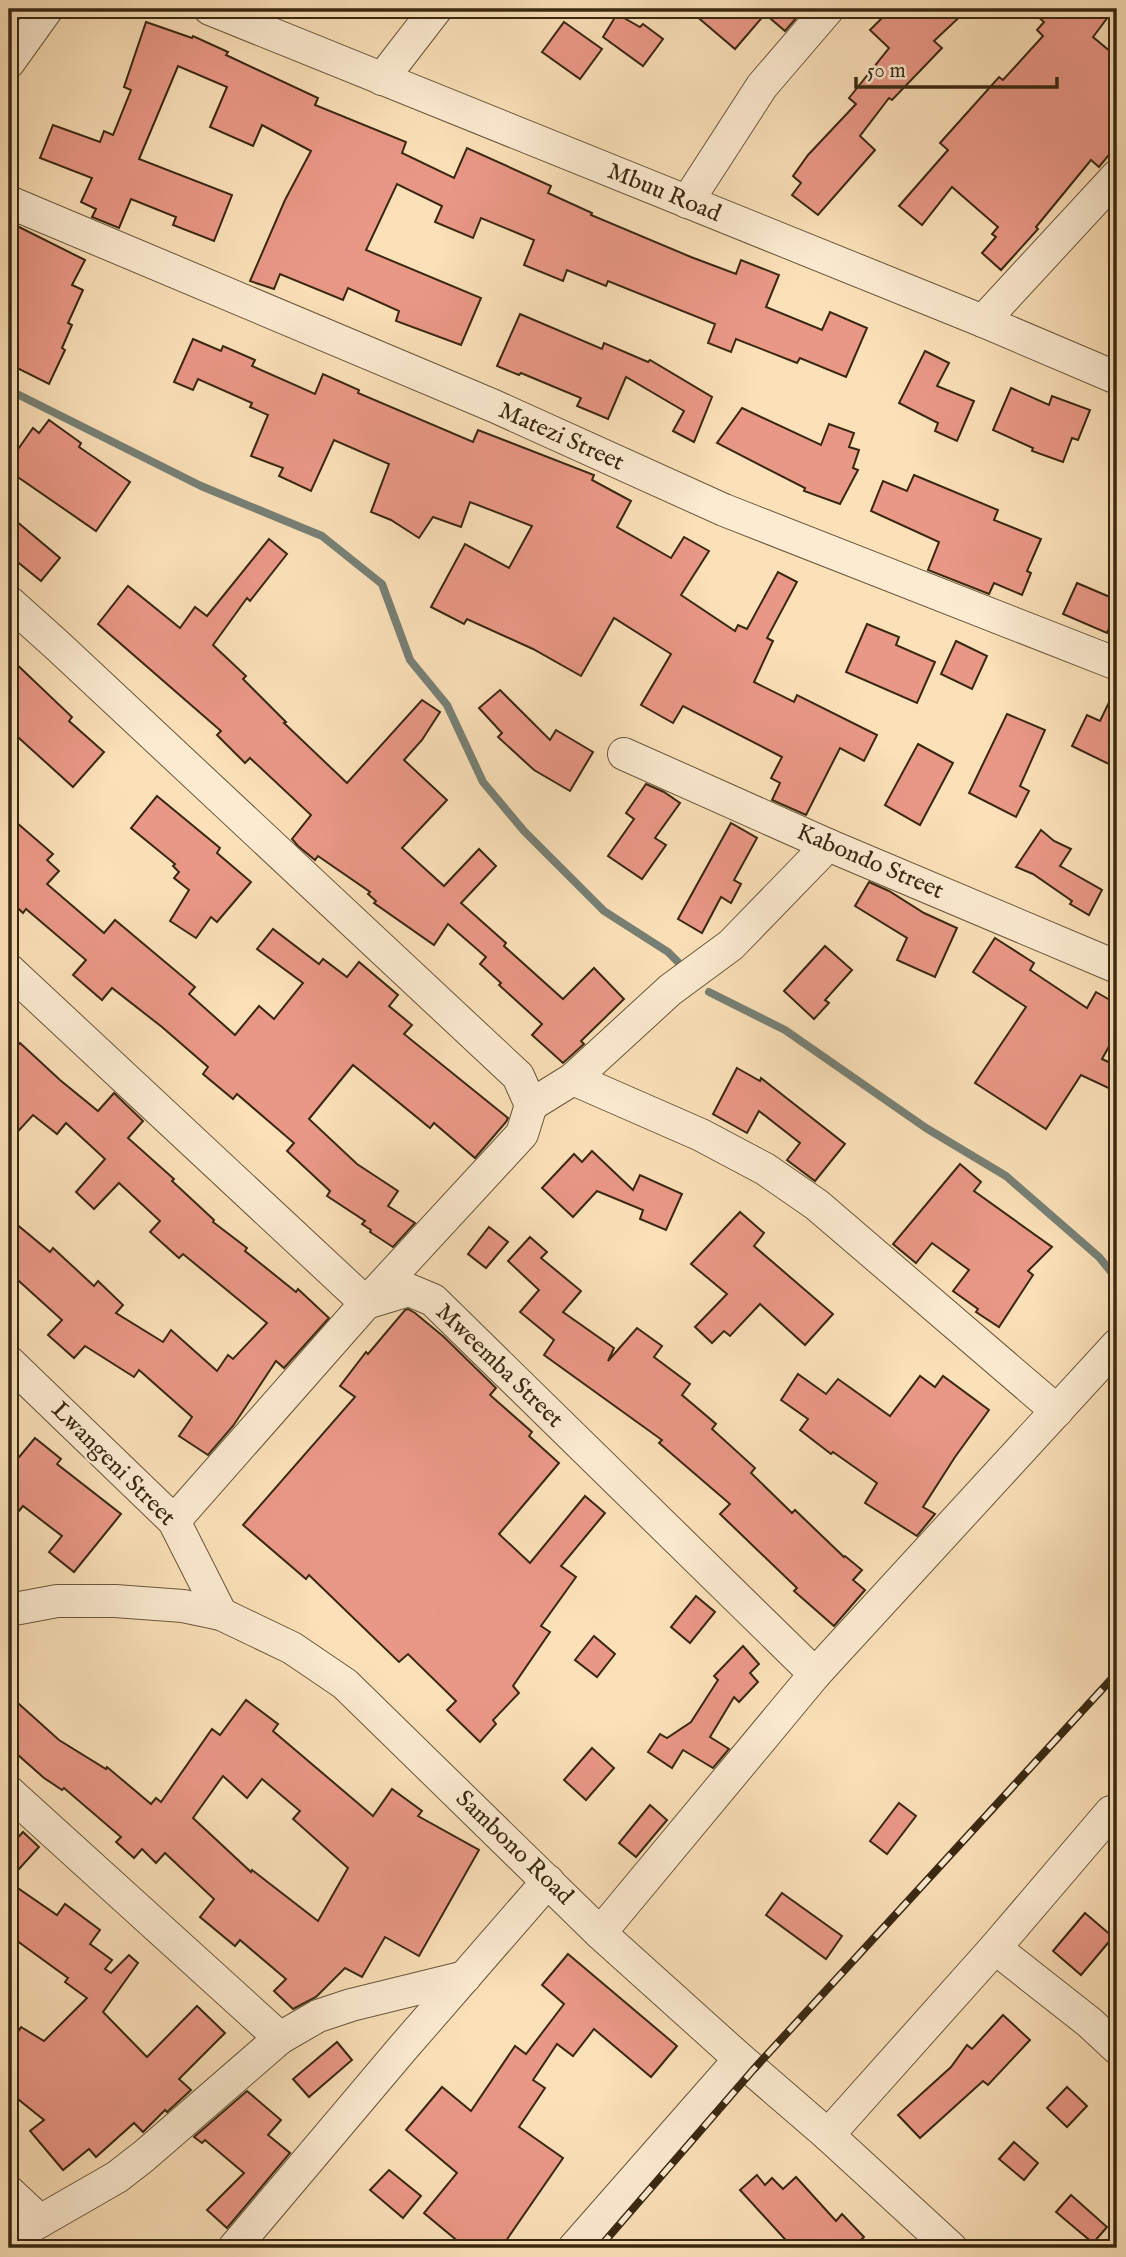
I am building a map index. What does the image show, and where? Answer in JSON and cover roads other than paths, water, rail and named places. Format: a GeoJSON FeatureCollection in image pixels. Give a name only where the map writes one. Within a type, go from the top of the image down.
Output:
{"type":"FeatureCollection","features":[{"type":"Feature","properties":{"kind":"street"},"geometry":{"type":"LineString","coordinates":[[9,62],[47,9]]}},
{"type":"Feature","properties":{"kind":"street","name":"Mbuu Road"},"geometry":{"type":"LineString","coordinates":[[210,9],[983,321],[1117,378]]}},
{"type":"Feature","properties":{"kind":"street"},"geometry":{"type":"LineString","coordinates":[[382,79],[436,9]]}},
{"type":"Feature","properties":{"kind":"street"},"geometry":{"type":"LineString","coordinates":[[687,202],[762,86],[828,9]]}},
{"type":"Feature","properties":{"kind":"street"},"geometry":{"type":"LineString","coordinates":[[983,321],[1117,176]]}},
{"type":"Feature","properties":{"kind":"street","name":"Matezi Street"},"geometry":{"type":"LineString","coordinates":[[9,201],[494,406],[724,509],[1117,664]]}},
{"type":"Feature","properties":{"kind":"street"},"geometry":{"type":"LineString","coordinates":[[9,602],[518,1076],[531,1105]]}},
{"type":"Feature","properties":{"kind":"street","name":"Kabondo Street"},"geometry":{"type":"LineString","coordinates":[[624,754],[828,845],[1117,967]]}},
{"type":"Feature","properties":{"kind":"street"},"geometry":{"type":"LineString","coordinates":[[174,1521],[366,1303],[522,1134],[531,1105],[573,1079],[670,990],[731,945],[828,845]]}},
{"type":"Feature","properties":{"kind":"street"},"geometry":{"type":"LineString","coordinates":[[9,970],[366,1303]]}},
{"type":"Feature","properties":{"kind":"street"},"geometry":{"type":"LineString","coordinates":[[573,1079],[701,1135],[765,1169],[817,1205],[1058,1411]]}},
{"type":"Feature","properties":{"kind":"street","name":"Mweemba Street"},"geometry":{"type":"LineString","coordinates":[[366,1303],[409,1290],[433,1300],[816,1674]]}},
{"type":"Feature","properties":{"kind":"street"},"geometry":{"type":"LineString","coordinates":[[600,1933],[816,1674],[1117,1345]]}},
{"type":"Feature","properties":{"kind":"street","name":"Lwangeni Street"},"geometry":{"type":"LineString","coordinates":[[9,1362],[174,1521],[221,1614]]}},
{"type":"Feature","properties":{"kind":"street","name":"Sambono Road"},"geometry":{"type":"LineString","coordinates":[[9,1610],[57,1601],[115,1601],[183,1606],[221,1614],[292,1648],[345,1684],[600,1933],[951,2248]]}},
{"type":"Feature","properties":{"kind":"street"},"geometry":{"type":"LineString","coordinates":[[9,1792],[280,2038]]}},
{"type":"Feature","properties":{"kind":"street"},"geometry":{"type":"LineString","coordinates":[[828,2135],[995,1948],[1111,1812],[1117,1811]]}},
{"type":"Feature","properties":{"kind":"street"},"geometry":{"type":"LineString","coordinates":[[234,2248],[548,1881]]}},
{"type":"Feature","properties":{"kind":"street"},"geometry":{"type":"LineString","coordinates":[[995,1948],[1117,2048]]}},
{"type":"Feature","properties":{"kind":"street"},"geometry":{"type":"LineString","coordinates":[[9,2239],[117,2176],[144,2156],[280,2038],[318,2016],[351,2005],[465,1977]]}},
{"type":"Feature","properties":{"kind":"street"},"geometry":{"type":"LineString","coordinates":[[574,2248],[614,2206],[740,2059]]}},
{"type":"Feature","properties":{"kind":"street"},"geometry":{"type":"LineString","coordinates":[[9,2192],[40,2221]]}},
{"type":"Feature","properties":{"kind":"waterway"},"geometry":{"type":"LineString","coordinates":[[9,390],[201,486],[322,536],[382,584],[410,660],[447,705],[483,782],[524,831],[604,911],[668,952],[679,963]]}},
{"type":"Feature","properties":{"kind":"waterway"},"geometry":{"type":"LineString","coordinates":[[709,992],[785,1030],[926,1128],[1006,1176],[1099,1257],[1117,1279]]}},
{"type":"Feature","properties":{"kind":"railway"},"geometry":{"type":"LineString","coordinates":[[599,2248],[753,2070],[1117,1673]]}}]}
